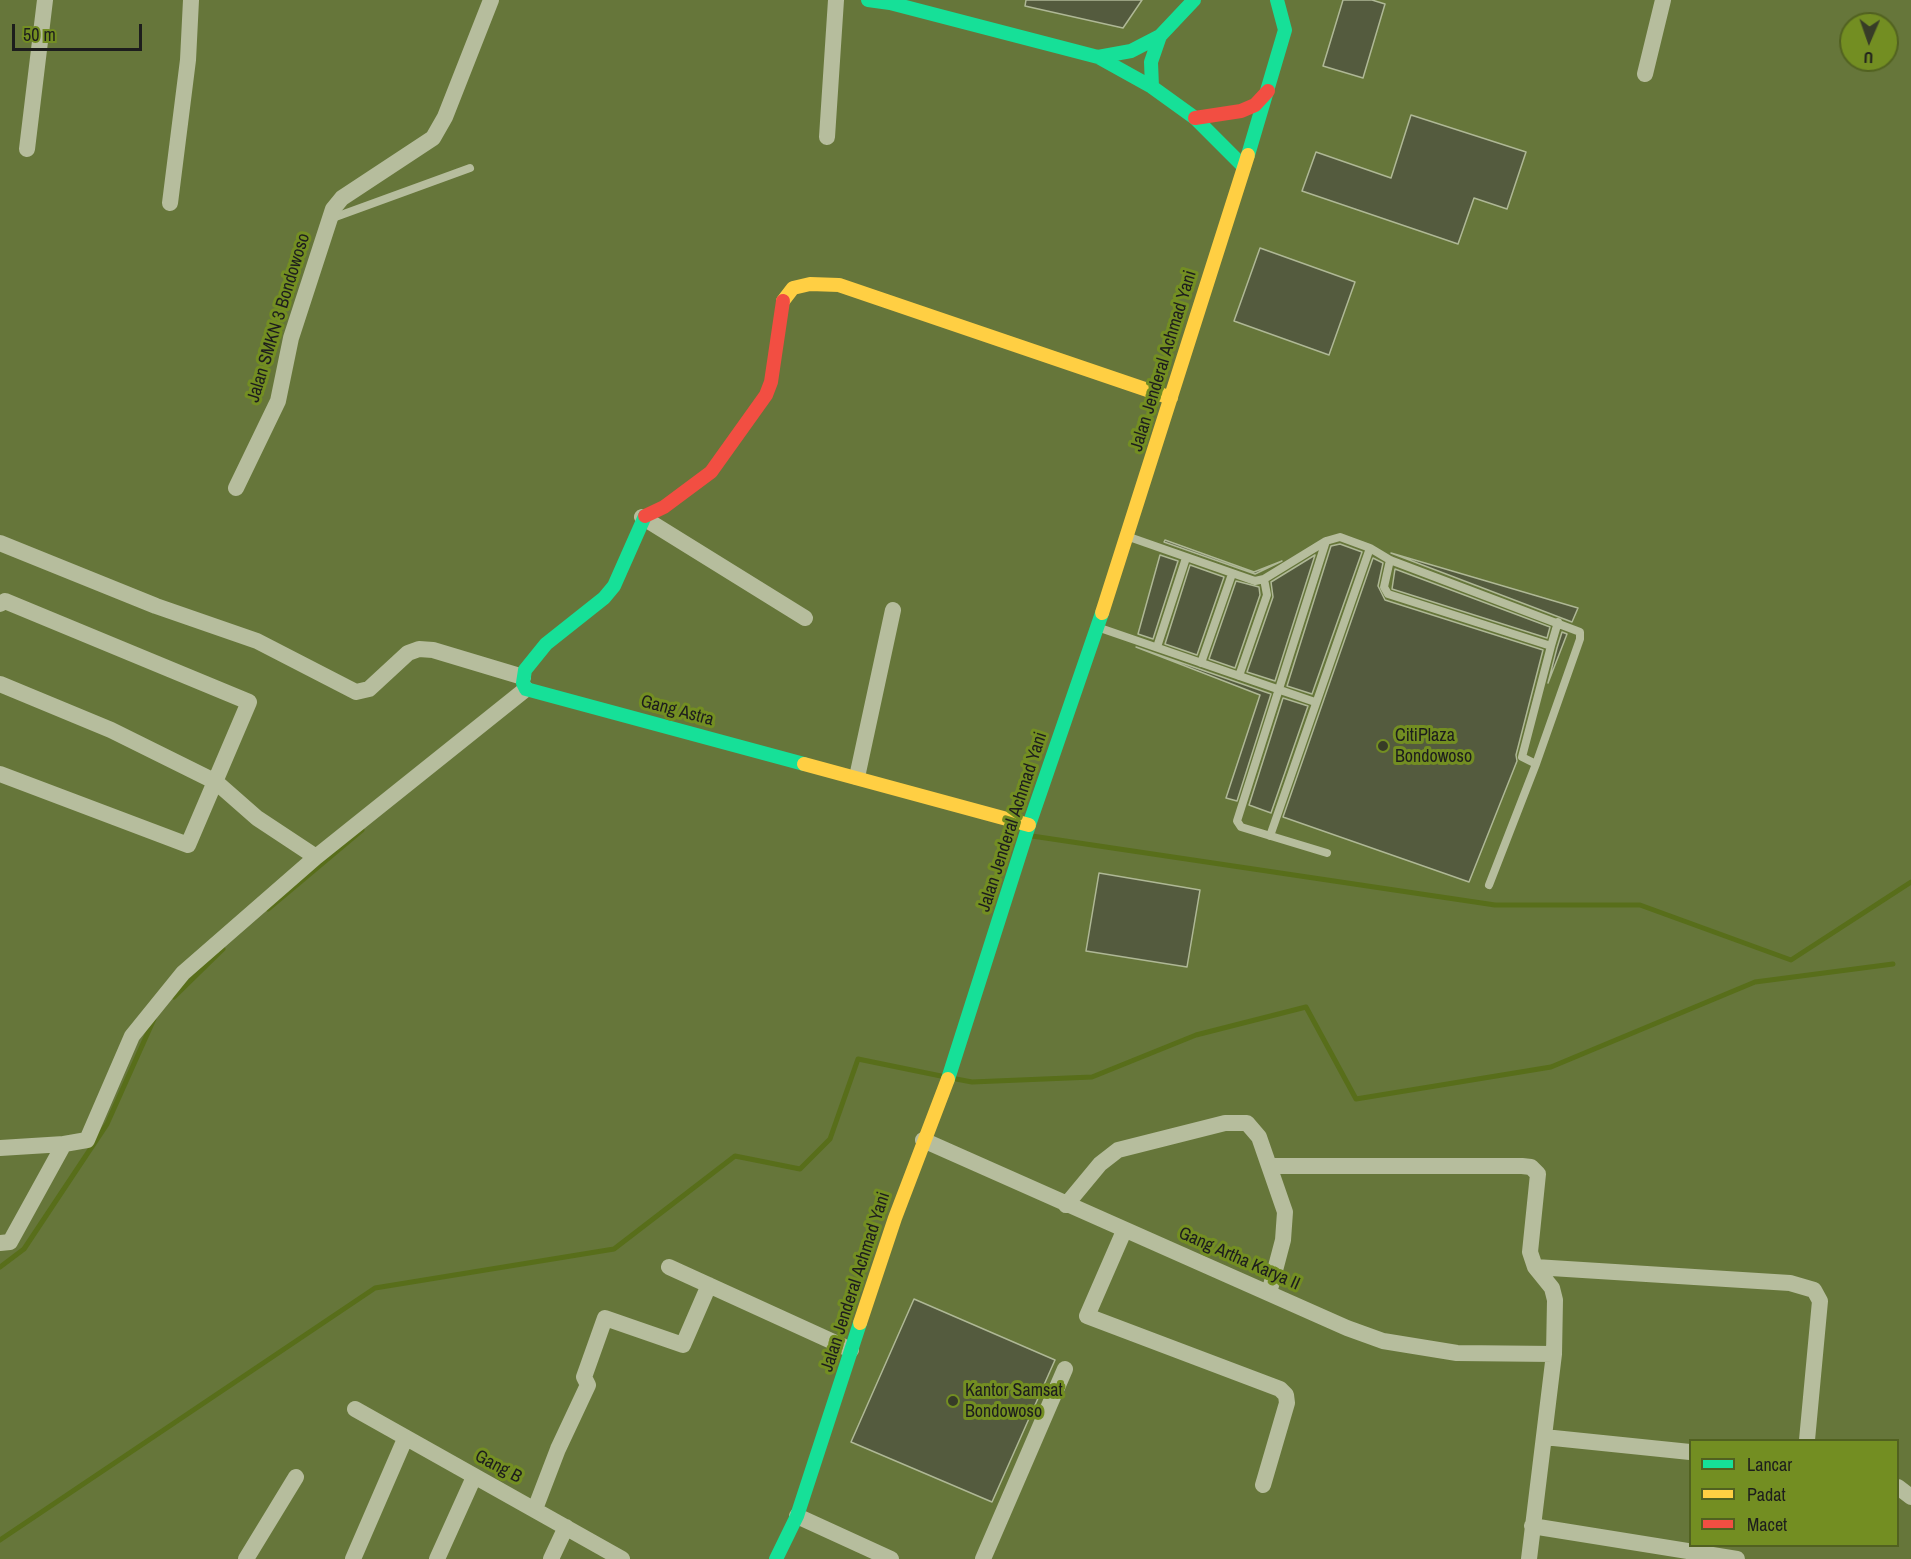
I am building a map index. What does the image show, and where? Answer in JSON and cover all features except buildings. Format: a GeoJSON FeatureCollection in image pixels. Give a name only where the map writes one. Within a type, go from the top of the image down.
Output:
{"type":"FeatureCollection","features":[{"type":"Feature","properties":{"kind":"main road"},"geometry":{"type":"LineString","coordinates":[[868,0],[890,3],[1098,57],[1152,87],[1195,118],[1244,167]]}},
{"type":"Feature","properties":{"kind":"main road"},"geometry":{"type":"LineString","coordinates":[[1098,57],[1131,51],[1160,36],[1194,0]]}},
{"type":"Feature","properties":{"kind":"main road"},"geometry":{"type":"LineString","coordinates":[[1277,0],[1285,30]]}},
{"type":"Feature","properties":{"kind":"main road","name":"Jalan Jenderal Achmad Yani"},"geometry":{"type":"LineString","coordinates":[[776,1559],[796,1516],[923,1140],[961,1047],[1029,825],[1128,537],[1295,0]]}},
{"type":"Feature","properties":{"kind":"main road"},"geometry":{"type":"LineString","coordinates":[[1152,87],[1151,62],[1160,36]]}},
{"type":"Feature","properties":{"kind":"main road"},"geometry":{"type":"LineString","coordinates":[[1195,118],[1241,111],[1255,105],[1268,91]]}},
{"type":"Feature","properties":{"kind":"main road"},"geometry":{"type":"LineString","coordinates":[[525,683],[525,670],[546,644],[604,598],[614,586],[642,517],[691,489],[711,472],[766,395],[771,382],[784,297],[793,288],[810,284],[839,285],[1171,398]]}},
{"type":"Feature","properties":{"kind":"main road","name":"Gang Astra"},"geometry":{"type":"LineString","coordinates":[[525,683],[1029,825]]}},
{"type":"Feature","properties":{"kind":"street"},"geometry":{"type":"LineString","coordinates":[[27,149],[45,0]]}},
{"type":"Feature","properties":{"kind":"street"},"geometry":{"type":"LineString","coordinates":[[170,203],[188,60],[191,0]]}},
{"type":"Feature","properties":{"kind":"street","name":"Jalan SMKN 3 Bondowoso"},"geometry":{"type":"LineString","coordinates":[[236,488],[278,401],[291,338],[333,209],[342,198],[433,138],[445,117],[491,0]]}},
{"type":"Feature","properties":{"kind":"street"},"geometry":{"type":"LineString","coordinates":[[826,137],[836,0]]}},
{"type":"Feature","properties":{"kind":"street"},"geometry":{"type":"LineString","coordinates":[[1645,74],[1663,0]]}},
{"type":"Feature","properties":{"kind":"street"},"geometry":{"type":"LineString","coordinates":[[642,517],[805,618]]}},
{"type":"Feature","properties":{"kind":"street"},"geometry":{"type":"LineString","coordinates":[[0,543],[156,606],[257,641],[356,692],[369,688],[408,653],[419,650],[433,650],[525,683]]}},
{"type":"Feature","properties":{"kind":"street"},"geometry":{"type":"LineString","coordinates":[[0,604],[5,602],[249,702],[188,845],[0,774]]}},
{"type":"Feature","properties":{"kind":"street"},"geometry":{"type":"LineString","coordinates":[[857,777],[893,610]]}},
{"type":"Feature","properties":{"kind":"street"},"geometry":{"type":"LineString","coordinates":[[0,1148],[64,1144],[87,1140],[132,1036],[183,973],[316,857],[525,683]]}},
{"type":"Feature","properties":{"kind":"street"},"geometry":{"type":"LineString","coordinates":[[0,684],[111,730],[216,782],[257,818],[316,857]]}},
{"type":"Feature","properties":{"kind":"street"},"geometry":{"type":"LineString","coordinates":[[1066,1205],[1108,1155],[1118,1150],[1225,1123],[1247,1123],[1254,1128],[1271,1166],[1285,1212],[1286,1226],[1269,1293]]}},
{"type":"Feature","properties":{"kind":"street","name":"Gang Artha Karya II"},"geometry":{"type":"LineString","coordinates":[[923,1140],[1124,1231],[1347,1328],[1383,1341],[1457,1353],[1554,1354]]}},
{"type":"Feature","properties":{"kind":"street"},"geometry":{"type":"LineString","coordinates":[[0,1243],[10,1242],[64,1144]]}},
{"type":"Feature","properties":{"kind":"street"},"geometry":{"type":"LineString","coordinates":[[1271,1166],[1531,1167],[1538,1178],[1530,1252],[1535,1267],[1552,1288],[1555,1300],[1554,1354],[1529,1559]]}},
{"type":"Feature","properties":{"kind":"street"},"geometry":{"type":"LineString","coordinates":[[1124,1231],[1087,1316],[1280,1389],[1286,1395],[1287,1403],[1263,1485]]}},
{"type":"Feature","properties":{"kind":"street"},"geometry":{"type":"LineString","coordinates":[[669,1267],[851,1350]]}},
{"type":"Feature","properties":{"kind":"street"},"geometry":{"type":"LineString","coordinates":[[1535,1267],[1663,1273],[1790,1283],[1814,1290],[1820,1301],[1807,1439]]}},
{"type":"Feature","properties":{"kind":"street"},"geometry":{"type":"LineString","coordinates":[[535,1509],[558,1449],[588,1385],[584,1377],[606,1318],[683,1345],[708,1285]]}},
{"type":"Feature","properties":{"kind":"street"},"geometry":{"type":"LineString","coordinates":[[983,1559],[1065,1369]]}},
{"type":"Feature","properties":{"kind":"street","name":"Gang B"},"geometry":{"type":"LineString","coordinates":[[355,1409],[622,1559]]}},
{"type":"Feature","properties":{"kind":"street"},"geometry":{"type":"LineString","coordinates":[[1544,1437],[1689,1452]]}},
{"type":"Feature","properties":{"kind":"street"},"geometry":{"type":"LineString","coordinates":[[353,1559],[405,1439]]}},
{"type":"Feature","properties":{"kind":"street"},"geometry":{"type":"LineString","coordinates":[[246,1559],[296,1477]]}},
{"type":"Feature","properties":{"kind":"street"},"geometry":{"type":"LineString","coordinates":[[437,1559],[474,1477]]}},
{"type":"Feature","properties":{"kind":"street"},"geometry":{"type":"LineString","coordinates":[[796,1516],[891,1559]]}},
{"type":"Feature","properties":{"kind":"street"},"geometry":{"type":"LineString","coordinates":[[1532,1526],[1737,1559]]}},
{"type":"Feature","properties":{"kind":"street"},"geometry":{"type":"LineString","coordinates":[[551,1559],[566,1527]]}},
{"type":"Feature","properties":{"kind":"lane"},"geometry":{"type":"LineString","coordinates":[[330,219],[470,168]]}},
{"type":"Feature","properties":{"kind":"lane"},"geometry":{"type":"LineString","coordinates":[[1128,537],[1255,581],[1264,579],[1326,541],[1340,537],[1370,548],[1390,560],[1580,632],[1580,639],[1536,764],[1489,885]]}},
{"type":"Feature","properties":{"kind":"lane"},"geometry":{"type":"LineString","coordinates":[[1326,541],[1237,821],[1241,827],[1327,854]]}},
{"type":"Feature","properties":{"kind":"lane"},"geometry":{"type":"LineString","coordinates":[[1270,836],[1370,548]]}},
{"type":"Feature","properties":{"kind":"lane"},"geometry":{"type":"LineString","coordinates":[[1157,647],[1186,558]]}},
{"type":"Feature","properties":{"kind":"lane"},"geometry":{"type":"LineString","coordinates":[[1390,560],[1384,587],[1388,594],[1551,646]]}},
{"type":"Feature","properties":{"kind":"lane"},"geometry":{"type":"LineString","coordinates":[[1201,663],[1232,574]]}},
{"type":"Feature","properties":{"kind":"lane"},"geometry":{"type":"LineString","coordinates":[[1239,676],[1267,596],[1264,579]]}},
{"type":"Feature","properties":{"kind":"lane"},"geometry":{"type":"LineString","coordinates":[[1536,764],[1522,757],[1558,622]]}},
{"type":"Feature","properties":{"kind":"lane"},"geometry":{"type":"LineString","coordinates":[[1097,627],[1315,702]]}},
{"type":"Feature","properties":{"kind":"waterway"},"geometry":{"type":"LineString","coordinates":[[268,909],[362,830]]}},
{"type":"Feature","properties":{"kind":"waterway"},"geometry":{"type":"LineString","coordinates":[[1032,836],[1495,905],[1640,905],[1791,960],[1911,882]]}},
{"type":"Feature","properties":{"kind":"waterway"},"geometry":{"type":"LineString","coordinates":[[174,997],[223,949]]}},
{"type":"Feature","properties":{"kind":"waterway"},"geometry":{"type":"LineString","coordinates":[[956,1079],[972,1082],[1092,1077],[1196,1035],[1306,1007],[1356,1099],[1551,1067],[1755,982],[1893,964]]}},
{"type":"Feature","properties":{"kind":"waterway"},"geometry":{"type":"LineString","coordinates":[[0,1267],[24,1249],[107,1124],[154,1019]]}},
{"type":"Feature","properties":{"kind":"waterway"},"geometry":{"type":"LineString","coordinates":[[0,1540],[375,1288],[614,1249],[735,1156],[800,1169],[830,1139],[858,1059],[941,1076]]}},
{"type":"Feature","properties":{"kind":"traffic: fast"},"geometry":{"type":"LineString","coordinates":[[868,0],[890,3],[1098,57],[1152,87]]}},
{"type":"Feature","properties":{"kind":"traffic: fast"},"geometry":{"type":"LineString","coordinates":[[1194,0],[1160,36],[1151,62],[1152,87],[1195,118],[1244,167]]}},
{"type":"Feature","properties":{"kind":"traffic: fast"},"geometry":{"type":"LineString","coordinates":[[1248,155],[1285,30],[1277,0]]}},
{"type":"Feature","properties":{"kind":"traffic: fast"},"geometry":{"type":"LineString","coordinates":[[1098,57],[1131,51],[1160,36]]}},
{"type":"Feature","properties":{"kind":"traffic: fast"},"geometry":{"type":"LineString","coordinates":[[645,516],[614,586],[604,598],[546,644],[525,670],[523,683],[526,689],[804,764]]}},
{"type":"Feature","properties":{"kind":"traffic: fast"},"geometry":{"type":"LineString","coordinates":[[948,1079],[1029,825],[1102,613]]}},
{"type":"Feature","properties":{"kind":"traffic: fast"},"geometry":{"type":"LineString","coordinates":[[776,1559],[797,1516],[860,1323]]}},
{"type":"Feature","properties":{"kind":"traffic: slow"},"geometry":{"type":"LineString","coordinates":[[1102,613],[1248,155]]}},
{"type":"Feature","properties":{"kind":"traffic: slow"},"geometry":{"type":"LineString","coordinates":[[783,301],[793,288],[810,284],[839,285],[1171,398]]}},
{"type":"Feature","properties":{"kind":"traffic: slow"},"geometry":{"type":"LineString","coordinates":[[804,764],[1029,825]]}},
{"type":"Feature","properties":{"kind":"traffic: slow"},"geometry":{"type":"LineString","coordinates":[[860,1323],[895,1218],[948,1079]]}},
{"type":"Feature","properties":{"kind":"traffic: jam"},"geometry":{"type":"LineString","coordinates":[[1195,118],[1241,111],[1255,105],[1268,91]]}},
{"type":"Feature","properties":{"kind":"traffic: jam"},"geometry":{"type":"LineString","coordinates":[[645,516],[664,507],[711,472],[766,395],[771,382],[783,301]]}},
{"type":"Feature","properties":{"kind":"place","name":"CitiPlaza Bondowoso"},"geometry":{"type":"Point","coordinates":[1383,746]}},
{"type":"Feature","properties":{"kind":"place","name":"Kantor Samsat Bondowoso"},"geometry":{"type":"Point","coordinates":[953,1401]}}]}
